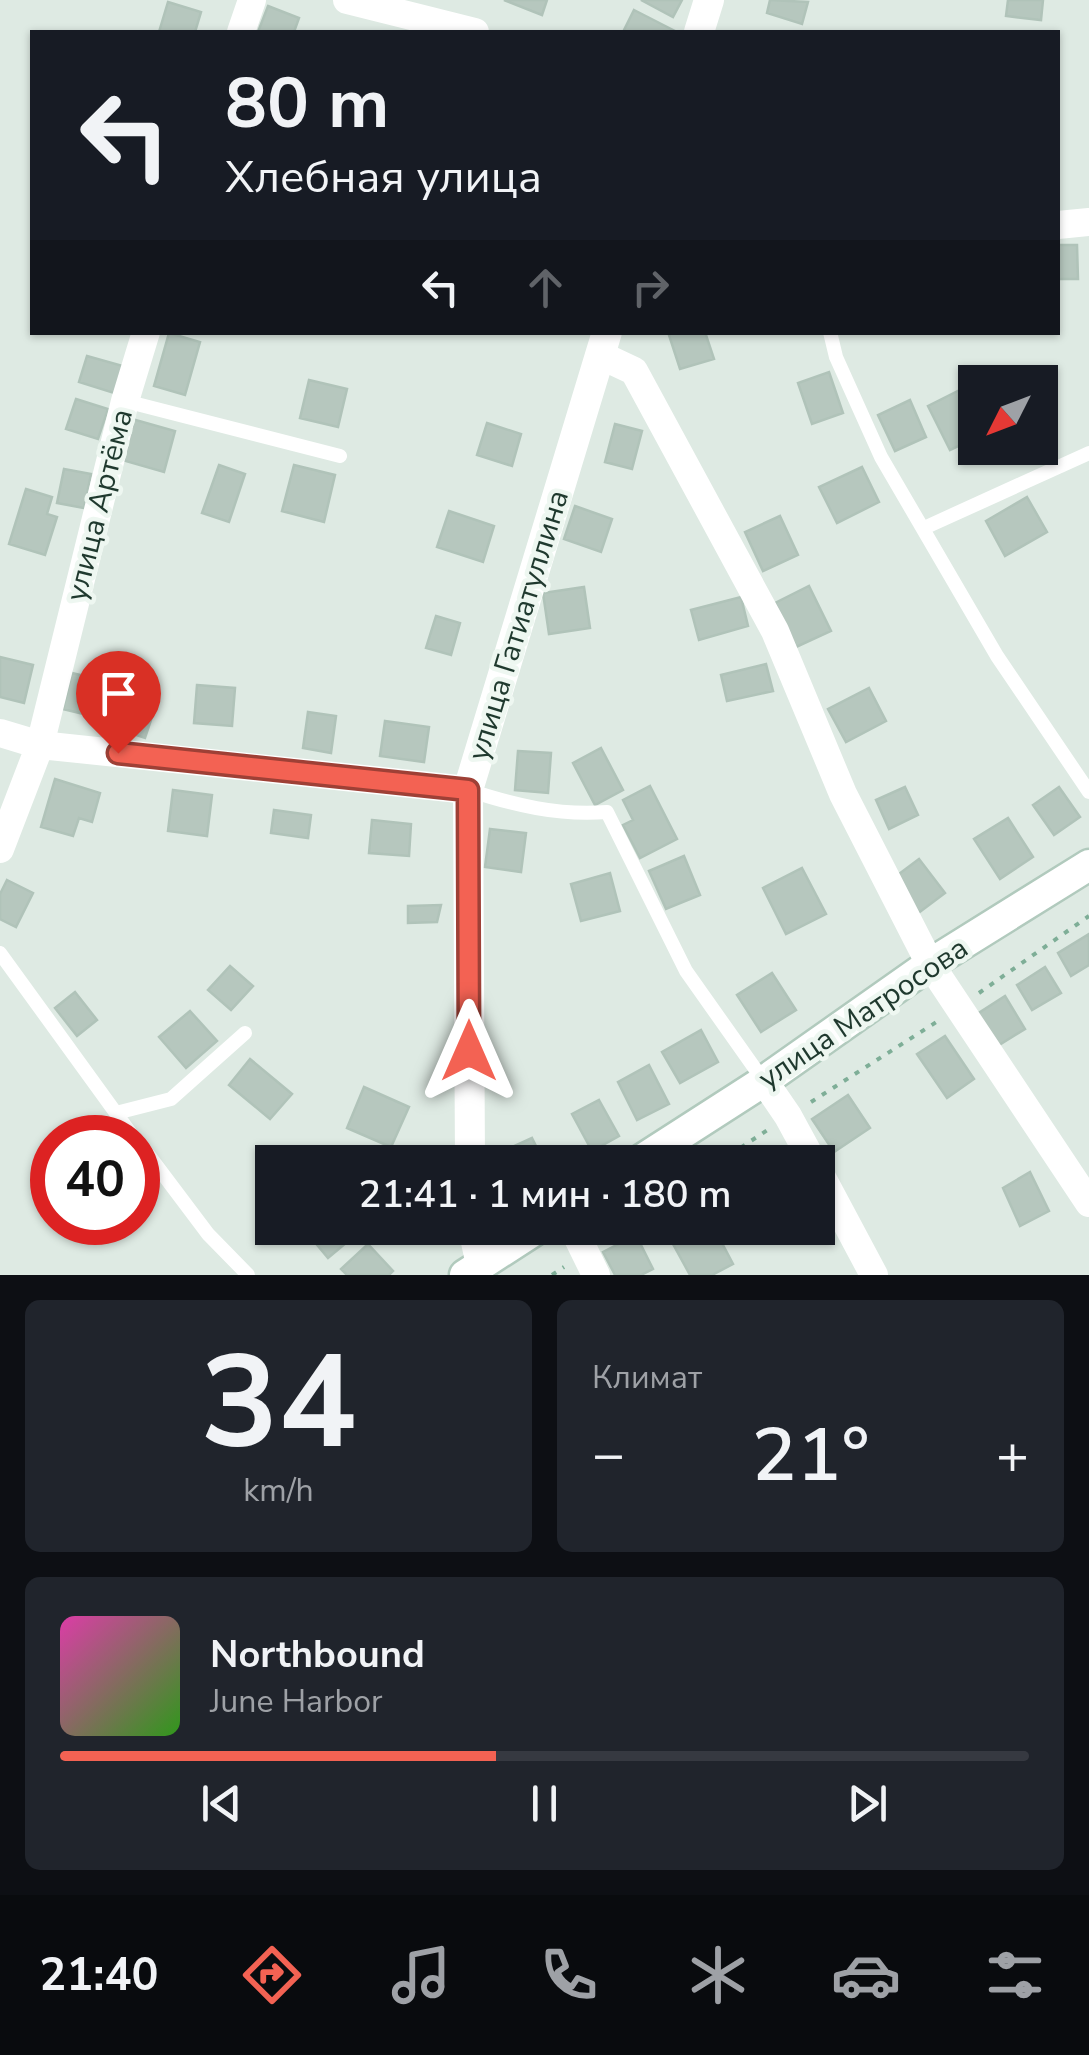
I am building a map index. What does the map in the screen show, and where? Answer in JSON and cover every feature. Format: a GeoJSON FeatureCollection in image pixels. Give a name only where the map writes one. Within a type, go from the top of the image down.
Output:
{"type":"FeatureCollection","features":[{"type":"Feature","properties":{"kind":"street"},"geometry":{"type":"LineString","coordinates":[[242,30],[252,0]]}},
{"type":"Feature","properties":{"kind":"street"},"geometry":{"type":"LineString","coordinates":[[348,0],[467,30]]}},
{"type":"Feature","properties":{"kind":"street"},"geometry":{"type":"LineString","coordinates":[[700,30],[709,0]]}},
{"type":"Feature","properties":{"kind":"street"},"geometry":{"type":"LineString","coordinates":[[1060,225],[1089,222]]}},
{"type":"Feature","properties":{"kind":"street","name":"улица Артёма"},"geometry":{"type":"LineString","coordinates":[[0,849],[40,745],[125,400],[145,335]]}},
{"type":"Feature","properties":{"kind":"street"},"geometry":{"type":"LineString","coordinates":[[603,344],[634,372],[774,631],[842,794],[930,964],[1089,1204]]}},
{"type":"Feature","properties":{"kind":"street","name":"улица Гатиатуллина"},"geometry":{"type":"LineString","coordinates":[[470,1145],[468,790],[603,344]]}},
{"type":"Feature","properties":{"kind":"street"},"geometry":{"type":"LineString","coordinates":[[0,733],[40,745],[468,790]]}},
{"type":"Feature","properties":{"kind":"street","name":"улица Матросова"},"geometry":{"type":"LineString","coordinates":[[664,1145],[764,1081],[930,964],[1089,865]]}},
{"type":"Feature","properties":{"kind":"street"},"geometry":{"type":"LineString","coordinates":[[764,1081],[804,1145]]}},
{"type":"Feature","properties":{"kind":"street"},"geometry":{"type":"LineString","coordinates":[[835,1202],[874,1275]]}},
{"type":"Feature","properties":{"kind":"street"},"geometry":{"type":"LineString","coordinates":[[473,1270],[512,1245]]}},
{"type":"Feature","properties":{"kind":"street"},"geometry":{"type":"LineString","coordinates":[[581,1245],[596,1275]]}},
{"type":"Feature","properties":{"kind":"lane"},"geometry":{"type":"LineString","coordinates":[[831,335],[836,357],[881,457],[997,656],[1089,792]]}},
{"type":"Feature","properties":{"kind":"lane"},"geometry":{"type":"LineString","coordinates":[[125,400],[340,456]]}},
{"type":"Feature","properties":{"kind":"lane"},"geometry":{"type":"LineString","coordinates":[[924,528],[1089,453]]}},
{"type":"Feature","properties":{"kind":"lane"},"geometry":{"type":"LineString","coordinates":[[468,790],[519,806],[576,815],[607,812],[686,972],[764,1081]]}},
{"type":"Feature","properties":{"kind":"lane"},"geometry":{"type":"LineString","coordinates":[[0,953],[116,1114],[170,1099],[246,1033]]}},
{"type":"Feature","properties":{"kind":"lane"},"geometry":{"type":"LineString","coordinates":[[160,1171],[208,1234],[248,1275]]}},
{"type":"Feature","properties":{"kind":"path"},"geometry":{"type":"LineString","coordinates":[[745,1145],[959,1007],[1089,916]]}},
{"type":"Feature","properties":{"kind":"building"},"geometry":{"type":"Polygon","coordinates":[[[504,0],[547,0],[542,15],[504,0]]]}},
{"type":"Feature","properties":{"kind":"building"},"geometry":{"type":"Polygon","coordinates":[[[641,0],[682,0],[673,17],[641,0]]]}},
{"type":"Feature","properties":{"kind":"building"},"geometry":{"type":"Polygon","coordinates":[[[770,0],[808,2],[802,24],[767,13],[770,0]]]}},
{"type":"Feature","properties":{"kind":"building"},"geometry":{"type":"Polygon","coordinates":[[[1008,0],[1043,0],[1041,20],[1006,16],[1008,0]]]}},
{"type":"Feature","properties":{"kind":"building"},"geometry":{"type":"Polygon","coordinates":[[[168,2],[201,12],[196,30],[160,30],[168,2]]]}},
{"type":"Feature","properties":{"kind":"building"},"geometry":{"type":"Polygon","coordinates":[[[268,6],[299,18],[295,30],[259,30],[268,6]]]}},
{"type":"Feature","properties":{"kind":"building"},"geometry":{"type":"Polygon","coordinates":[[[634,10],[673,30],[624,30],[634,10]]]}},
{"type":"Feature","properties":{"kind":"building"},"geometry":{"type":"Polygon","coordinates":[[[1060,245],[1077,245],[1078,279],[1060,279],[1060,245]]]}},
{"type":"Feature","properties":{"kind":"building"},"geometry":{"type":"Polygon","coordinates":[[[168,335],[200,342],[185,395],[154,386],[168,335]]]}},
{"type":"Feature","properties":{"kind":"building"},"geometry":{"type":"Polygon","coordinates":[[[669,335],[706,335],[714,359],[680,369],[669,335]]]}},
{"type":"Feature","properties":{"kind":"building"},"geometry":{"type":"Polygon","coordinates":[[[87,356],[123,366],[114,393],[79,382],[87,356]]]}},
{"type":"Feature","properties":{"kind":"building"},"geometry":{"type":"Polygon","coordinates":[[[829,372],[843,413],[812,424],[798,383],[829,372]]]}},
{"type":"Feature","properties":{"kind":"building"},"geometry":{"type":"Polygon","coordinates":[[[309,380],[347,389],[338,427],[300,418],[309,380]]]}},
{"type":"Feature","properties":{"kind":"building"},"geometry":{"type":"Polygon","coordinates":[[[958,391],[958,446],[950,450],[928,406],[958,391]]]}},
{"type":"Feature","properties":{"kind":"building"},"geometry":{"type":"Polygon","coordinates":[[[76,399],[108,409],[98,439],[66,429],[76,399]]]}},
{"type":"Feature","properties":{"kind":"building"},"geometry":{"type":"Polygon","coordinates":[[[910,400],[926,437],[895,451],[878,415],[910,400]]]}},
{"type":"Feature","properties":{"kind":"building"},"geometry":{"type":"Polygon","coordinates":[[[132,419],[175,431],[164,472],[122,460],[132,419]]]}},
{"type":"Feature","properties":{"kind":"building"},"geometry":{"type":"Polygon","coordinates":[[[487,423],[521,434],[512,466],[477,455],[487,423]]]}},
{"type":"Feature","properties":{"kind":"building"},"geometry":{"type":"Polygon","coordinates":[[[615,424],[642,431],[632,469],[605,462],[615,424]]]}},
{"type":"Feature","properties":{"kind":"building"},"geometry":{"type":"Polygon","coordinates":[[[219,465],[245,474],[229,522],[202,513],[219,465]]]}},
{"type":"Feature","properties":{"kind":"building"},"geometry":{"type":"Polygon","coordinates":[[[294,465],[335,475],[324,522],[282,511],[294,465]]]}},
{"type":"Feature","properties":{"kind":"building"},"geometry":{"type":"Polygon","coordinates":[[[862,467],[879,502],[837,523],[819,487],[862,467]]]}},
{"type":"Feature","properties":{"kind":"building"},"geometry":{"type":"Polygon","coordinates":[[[64,469],[91,474],[84,508],[57,503],[64,469]]]}},
{"type":"Feature","properties":{"kind":"building"},"geometry":{"type":"Polygon","coordinates":[[[26,489],[52,497],[47,514],[57,517],[45,555],[9,544],[26,489]]]}},
{"type":"Feature","properties":{"kind":"building"},"geometry":{"type":"Polygon","coordinates":[[[1027,497],[1047,532],[1005,556],[986,521],[1027,497]]]}},
{"type":"Feature","properties":{"kind":"building"},"geometry":{"type":"Polygon","coordinates":[[[575,506],[612,519],[601,552],[564,539],[575,506]]]}},
{"type":"Feature","properties":{"kind":"building"},"geometry":{"type":"Polygon","coordinates":[[[449,511],[494,526],[483,562],[437,547],[449,511]]]}},
{"type":"Feature","properties":{"kind":"building"},"geometry":{"type":"Polygon","coordinates":[[[780,516],[798,555],[763,571],[745,532],[780,516]]]}},
{"type":"Feature","properties":{"kind":"building"},"geometry":{"type":"Polygon","coordinates":[[[809,586],[831,631],[796,647],[775,603],[809,586]]]}},
{"type":"Feature","properties":{"kind":"building"},"geometry":{"type":"Polygon","coordinates":[[[584,587],[590,628],[549,634],[543,593],[584,587]]]}},
{"type":"Feature","properties":{"kind":"building"},"geometry":{"type":"Polygon","coordinates":[[[741,597],[748,626],[699,640],[691,610],[741,597]]]}},
{"type":"Feature","properties":{"kind":"building"},"geometry":{"type":"Polygon","coordinates":[[[436,616],[460,623],[451,655],[426,648],[436,616]]]}},
{"type":"Feature","properties":{"kind":"building"},"geometry":{"type":"Polygon","coordinates":[[[0,657],[33,665],[24,703],[0,697],[0,657]]]}},
{"type":"Feature","properties":{"kind":"building"},"geometry":{"type":"Polygon","coordinates":[[[766,664],[773,691],[727,701],[721,675],[766,664]]]}},
{"type":"Feature","properties":{"kind":"building"},"geometry":{"type":"Polygon","coordinates":[[[72,673],[109,682],[100,718],[63,709],[72,673]]]}},
{"type":"Feature","properties":{"kind":"building"},"geometry":{"type":"Polygon","coordinates":[[[197,685],[235,688],[232,726],[194,723],[197,685]]]}},
{"type":"Feature","properties":{"kind":"building"},"geometry":{"type":"Polygon","coordinates":[[[869,688],[886,721],[846,742],[828,709],[869,688]]]}},
{"type":"Feature","properties":{"kind":"building"},"geometry":{"type":"Polygon","coordinates":[[[130,693],[157,702],[145,738],[118,729],[130,693]]]}},
{"type":"Feature","properties":{"kind":"building"},"geometry":{"type":"Polygon","coordinates":[[[308,712],[336,716],[331,753],[303,748],[308,712]]]}},
{"type":"Feature","properties":{"kind":"building"},"geometry":{"type":"Polygon","coordinates":[[[385,721],[429,727],[424,762],[380,756],[385,721]]]}},
{"type":"Feature","properties":{"kind":"building"},"geometry":{"type":"Polygon","coordinates":[[[601,748],[623,790],[595,805],[573,763],[601,748]]]}},
{"type":"Feature","properties":{"kind":"building"},"geometry":{"type":"Polygon","coordinates":[[[518,751],[551,753],[548,793],[515,790],[518,751]]]}},
{"type":"Feature","properties":{"kind":"building"},"geometry":{"type":"Polygon","coordinates":[[[55,779],[100,793],[92,822],[79,818],[73,836],[41,827],[55,779]]]}},
{"type":"Feature","properties":{"kind":"building"},"geometry":{"type":"Polygon","coordinates":[[[650,786],[677,839],[640,858],[623,825],[633,820],[623,800],[650,786]]]}},
{"type":"Feature","properties":{"kind":"building"},"geometry":{"type":"Polygon","coordinates":[[[905,787],[918,815],[889,829],[876,800],[905,787]]]}},
{"type":"Feature","properties":{"kind":"building"},"geometry":{"type":"Polygon","coordinates":[[[1059,787],[1080,817],[1054,835],[1033,805],[1059,787]]]}},
{"type":"Feature","properties":{"kind":"building"},"geometry":{"type":"Polygon","coordinates":[[[173,790],[212,795],[207,836],[168,831],[173,790]]]}},
{"type":"Feature","properties":{"kind":"building"},"geometry":{"type":"Polygon","coordinates":[[[274,810],[311,815],[308,838],[271,833],[274,810]]]}},
{"type":"Feature","properties":{"kind":"building"},"geometry":{"type":"Polygon","coordinates":[[[1008,818],[1033,857],[1000,879],[974,839],[1008,818]]]}},
{"type":"Feature","properties":{"kind":"building"},"geometry":{"type":"Polygon","coordinates":[[[372,820],[411,824],[409,856],[369,853],[372,820]]]}},
{"type":"Feature","properties":{"kind":"building"},"geometry":{"type":"Polygon","coordinates":[[[490,829],[526,833],[521,872],[485,867],[490,829]]]}},
{"type":"Feature","properties":{"kind":"building"},"geometry":{"type":"Polygon","coordinates":[[[684,856],[700,895],[666,909],[649,871],[684,856]]]}},
{"type":"Feature","properties":{"kind":"building"},"geometry":{"type":"Polygon","coordinates":[[[919,859],[945,893],[917,914],[891,880],[919,859]]]}},
{"type":"Feature","properties":{"kind":"building"},"geometry":{"type":"Polygon","coordinates":[[[802,868],[826,914],[786,934],[763,888],[802,868]]]}},
{"type":"Feature","properties":{"kind":"building"},"geometry":{"type":"Polygon","coordinates":[[[610,873],[620,911],[581,921],[571,884],[610,873]]]}},
{"type":"Feature","properties":{"kind":"building"},"geometry":{"type":"Polygon","coordinates":[[[7,880],[33,893],[16,927],[0,919],[0,894],[7,880]]]}},
{"type":"Feature","properties":{"kind":"building"},"geometry":{"type":"Polygon","coordinates":[[[441,905],[437,922],[408,923],[408,906],[441,905]]]}},
{"type":"Feature","properties":{"kind":"building"},"geometry":{"type":"Polygon","coordinates":[[[1089,934],[1089,965],[1071,976],[1058,953],[1089,934]]]}},
{"type":"Feature","properties":{"kind":"building"},"geometry":{"type":"Polygon","coordinates":[[[230,966],[253,986],[231,1010],[208,990],[230,966]]]}},
{"type":"Feature","properties":{"kind":"building"},"geometry":{"type":"Polygon","coordinates":[[[1045,967],[1061,993],[1032,1010],[1017,985],[1045,967]]]}},
{"type":"Feature","properties":{"kind":"building"},"geometry":{"type":"Polygon","coordinates":[[[772,973],[796,1010],[761,1032],[737,995],[772,973]]]}},
{"type":"Feature","properties":{"kind":"building"},"geometry":{"type":"Polygon","coordinates":[[[75,992],[97,1020],[77,1036],[55,1008],[75,992]]]}},
{"type":"Feature","properties":{"kind":"building"},"geometry":{"type":"Polygon","coordinates":[[[1005,996],[1025,1029],[991,1050],[971,1018],[1005,996]]]}},
{"type":"Feature","properties":{"kind":"building"},"geometry":{"type":"Polygon","coordinates":[[[190,1011],[217,1041],[186,1068],[159,1037],[190,1011]]]}},
{"type":"Feature","properties":{"kind":"building"},"geometry":{"type":"Polygon","coordinates":[[[701,1030],[718,1062],[680,1083],[662,1052],[701,1030]]]}},
{"type":"Feature","properties":{"kind":"building"},"geometry":{"type":"Polygon","coordinates":[[[945,1036],[974,1079],[947,1098],[917,1054],[945,1036]]]}},
{"type":"Feature","properties":{"kind":"building"},"geometry":{"type":"Polygon","coordinates":[[[250,1059],[292,1094],[270,1119],[229,1085],[250,1059]]]}},
{"type":"Feature","properties":{"kind":"building"},"geometry":{"type":"Polygon","coordinates":[[[649,1065],[669,1104],[637,1120],[618,1082],[649,1065]]]}},
{"type":"Feature","properties":{"kind":"building"},"geometry":{"type":"Polygon","coordinates":[[[364,1087],[409,1107],[392,1145],[347,1128],[364,1087]]]}},
{"type":"Feature","properties":{"kind":"building"},"geometry":{"type":"Polygon","coordinates":[[[848,1095],[870,1128],[835,1151],[835,1145],[829,1145],[812,1119],[848,1095]]]}},
{"type":"Feature","properties":{"kind":"building"},"geometry":{"type":"Polygon","coordinates":[[[599,1100],[619,1136],[603,1145],[589,1145],[572,1114],[599,1100]]]}},
{"type":"Feature","properties":{"kind":"building"},"geometry":{"type":"Polygon","coordinates":[[[532,1138],[536,1145],[516,1145],[532,1138]]]}},
{"type":"Feature","properties":{"kind":"building"},"geometry":{"type":"Polygon","coordinates":[[[1030,1172],[1049,1211],[1020,1226],[1003,1188],[1030,1172]]]}},
{"type":"Feature","properties":{"kind":"building"},"geometry":{"type":"Polygon","coordinates":[[[317,1245],[344,1245],[328,1258],[317,1245]]]}},
{"type":"Feature","properties":{"kind":"building"},"geometry":{"type":"Polygon","coordinates":[[[369,1245],[393,1271],[389,1275],[347,1275],[341,1269],[369,1245]]]}},
{"type":"Feature","properties":{"kind":"building"},"geometry":{"type":"Polygon","coordinates":[[[617,1245],[641,1245],[653,1269],[641,1275],[615,1275],[603,1252],[617,1245]]]}},
{"type":"Feature","properties":{"kind":"building"},"geometry":{"type":"Polygon","coordinates":[[[674,1245],[723,1245],[733,1264],[712,1275],[690,1275],[674,1245]]]}},
{"type":"Feature","properties":{"kind":"route"},"geometry":{"type":"LineString","coordinates":[[118,753],[468,790],[469,1051]]}}]}
